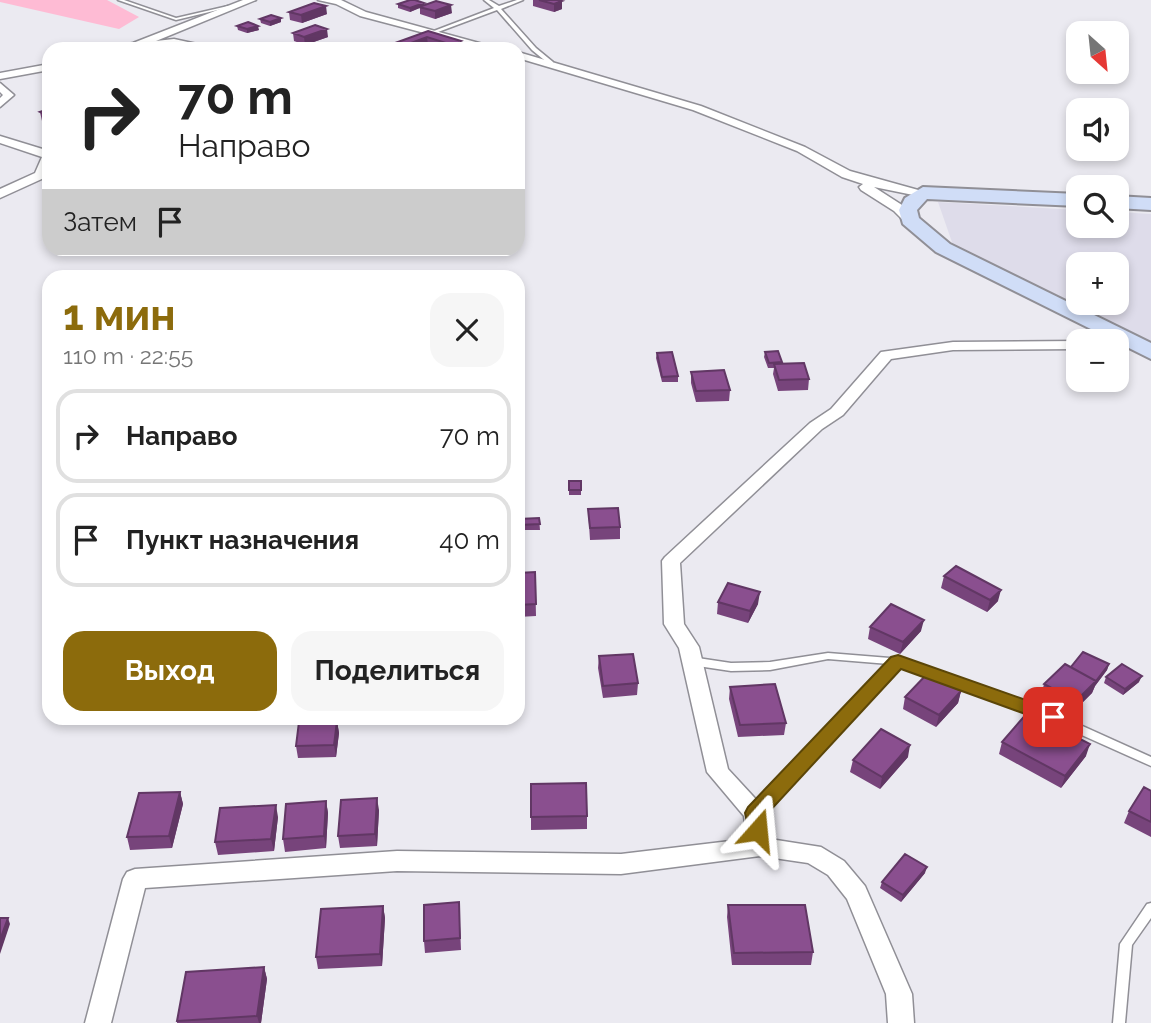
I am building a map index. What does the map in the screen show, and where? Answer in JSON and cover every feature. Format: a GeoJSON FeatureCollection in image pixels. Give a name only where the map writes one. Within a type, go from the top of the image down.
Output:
{"type":"FeatureCollection","features":[{"type":"Feature","properties":{"kind":"street"},"geometry":{"type":"LineString","coordinates":[[145,42],[251,0]]}},
{"type":"Feature","properties":{"kind":"street"},"geometry":{"type":"LineString","coordinates":[[323,0],[339,1],[363,14],[468,42]]}},
{"type":"Feature","properties":{"kind":"street"},"geometry":{"type":"LineString","coordinates":[[525,57],[697,108],[801,149],[898,208],[943,248],[1134,347]]}},
{"type":"Feature","properties":{"kind":"street"},"geometry":{"type":"LineString","coordinates":[[525,65],[551,63]]}},
{"type":"Feature","properties":{"kind":"street"},"geometry":{"type":"LineString","coordinates":[[0,76],[42,68]]}},
{"type":"Feature","properties":{"kind":"street"},"geometry":{"type":"LineString","coordinates":[[0,86],[9,94],[0,104]]}},
{"type":"Feature","properties":{"kind":"street"},"geometry":{"type":"LineString","coordinates":[[0,139],[42,153]]}},
{"type":"Feature","properties":{"kind":"street"},"geometry":{"type":"LineString","coordinates":[[0,194],[40,175],[42,171]]}},
{"type":"Feature","properties":{"kind":"street"},"geometry":{"type":"LineString","coordinates":[[846,174],[875,184],[923,194],[1066,200]]}},
{"type":"Feature","properties":{"kind":"street"},"geometry":{"type":"LineString","coordinates":[[910,220],[908,211],[912,202],[923,194]]}},
{"type":"Feature","properties":{"kind":"street"},"geometry":{"type":"LineString","coordinates":[[1129,203],[1151,204]]}},
{"type":"Feature","properties":{"kind":"street"},"geometry":{"type":"LineString","coordinates":[[760,847],[755,813],[718,772],[689,648],[674,624],[671,561],[816,426],[837,412],[886,355],[953,345],[1066,345]]}},
{"type":"Feature","properties":{"kind":"street"},"geometry":{"type":"LineString","coordinates":[[98,1023],[135,879],[397,861],[621,864],[760,847],[813,854],[836,868],[857,893],[899,994],[901,1023]]}},
{"type":"Feature","properties":{"kind":"lane"},"geometry":{"type":"LineString","coordinates":[[120,0],[176,19],[228,7]]}},
{"type":"Feature","properties":{"kind":"lane"},"geometry":{"type":"LineString","coordinates":[[486,0],[498,8],[534,49],[551,63]]}},
{"type":"Feature","properties":{"kind":"lane"},"geometry":{"type":"LineString","coordinates":[[419,37],[521,0]]}},
{"type":"Feature","properties":{"kind":"lane"},"geometry":{"type":"LineString","coordinates":[[690,660],[731,667],[771,666],[828,656],[898,661],[1032,708],[1151,762]]}},
{"type":"Feature","properties":{"kind":"lane"},"geometry":{"type":"LineString","coordinates":[[755,813],[898,661]]}},
{"type":"Feature","properties":{"kind":"lane"},"geometry":{"type":"LineString","coordinates":[[1119,1023],[1126,944],[1151,908]]}},
{"type":"Feature","properties":{"kind":"shaded area"},"geometry":{"type":"Polygon","coordinates":[[[0,0],[107,0],[139,17],[119,29],[0,0]]]}},
{"type":"Feature","properties":{"kind":"shaded area"},"geometry":{"type":"Polygon","coordinates":[[[938,202],[1066,209],[1066,238],[1129,238],[1129,213],[1151,214],[1151,341],[1097,315],[1129,315],[1129,252],[1066,252],[1066,300],[953,245],[938,202]]]}},
{"type":"Feature","properties":{"kind":"building"},"geometry":{"type":"Polygon","coordinates":[[[410,0],[424,3],[410,8],[398,4],[410,0]]]}},
{"type":"Feature","properties":{"kind":"building"},"geometry":{"type":"Polygon","coordinates":[[[539,0],[558,0],[562,1],[554,4],[539,0]]]}},
{"type":"Feature","properties":{"kind":"building"},"geometry":{"type":"Polygon","coordinates":[[[436,1],[451,5],[435,11],[419,7],[436,1]]]}},
{"type":"Feature","properties":{"kind":"building"},"geometry":{"type":"Polygon","coordinates":[[[314,3],[326,6],[301,15],[289,12],[314,3]]]}},
{"type":"Feature","properties":{"kind":"building"},"geometry":{"type":"Polygon","coordinates":[[[271,15],[281,18],[270,22],[260,19],[271,15]]]}},
{"type":"Feature","properties":{"kind":"building"},"geometry":{"type":"Polygon","coordinates":[[[248,22],[258,26],[247,29],[237,26],[248,22]]]}},
{"type":"Feature","properties":{"kind":"building"},"geometry":{"type":"Polygon","coordinates":[[[315,25],[327,29],[304,37],[293,33],[315,25]]]}},
{"type":"Feature","properties":{"kind":"building"},"geometry":{"type":"Polygon","coordinates":[[[428,31],[461,41],[443,42],[427,37],[414,42],[398,42],[428,31]]]}},
{"type":"Feature","properties":{"kind":"building"},"geometry":{"type":"Polygon","coordinates":[[[778,351],[782,362],[769,363],[765,352],[778,351]]]}},
{"type":"Feature","properties":{"kind":"building"},"geometry":{"type":"Polygon","coordinates":[[[672,352],[678,376],[662,377],[657,353],[672,352]]]}},
{"type":"Feature","properties":{"kind":"building"},"geometry":{"type":"Polygon","coordinates":[[[804,363],[809,379],[779,380],[774,364],[804,363]]]}},
{"type":"Feature","properties":{"kind":"building"},"geometry":{"type":"Polygon","coordinates":[[[724,370],[730,390],[696,391],[691,372],[724,370]]]}},
{"type":"Feature","properties":{"kind":"building"},"geometry":{"type":"Polygon","coordinates":[[[569,481],[581,481],[581,490],[569,490],[569,481]]]}},
{"type":"Feature","properties":{"kind":"building"},"geometry":{"type":"Polygon","coordinates":[[[618,508],[620,527],[590,528],[588,509],[618,508]]]}},
{"type":"Feature","properties":{"kind":"building"},"geometry":{"type":"Polygon","coordinates":[[[539,518],[540,524],[525,525],[525,519],[539,518]]]}},
{"type":"Feature","properties":{"kind":"building"},"geometry":{"type":"Polygon","coordinates":[[[956,566],[1001,590],[990,600],[944,576],[956,566]]]}},
{"type":"Feature","properties":{"kind":"building"},"geometry":{"type":"Polygon","coordinates":[[[535,572],[536,604],[525,605],[525,573],[535,572]]]}},
{"type":"Feature","properties":{"kind":"building"},"geometry":{"type":"Polygon","coordinates":[[[728,583],[760,592],[750,611],[718,602],[728,583]]]}},
{"type":"Feature","properties":{"kind":"building"},"geometry":{"type":"Polygon","coordinates":[[[891,604],[924,620],[903,642],[870,627],[891,604]]]}},
{"type":"Feature","properties":{"kind":"building"},"geometry":{"type":"Polygon","coordinates":[[[1083,652],[1109,664],[1096,681],[1071,667],[1083,652]]]}},
{"type":"Feature","properties":{"kind":"building"},"geometry":{"type":"Polygon","coordinates":[[[633,654],[638,683],[603,686],[599,656],[633,654]]]}},
{"type":"Feature","properties":{"kind":"building"},"geometry":{"type":"Polygon","coordinates":[[[1065,664],[1096,681],[1076,701],[1044,684],[1065,664]]]}},
{"type":"Feature","properties":{"kind":"building"},"geometry":{"type":"Polygon","coordinates":[[[1122,664],[1142,676],[1125,689],[1106,677],[1122,664]]]}},
{"type":"Feature","properties":{"kind":"building"},"geometry":{"type":"Polygon","coordinates":[[[927,674],[961,691],[939,715],[905,697],[927,674]]]}},
{"type":"Feature","properties":{"kind":"building"},"geometry":{"type":"Polygon","coordinates":[[[775,684],[786,723],[740,725],[730,687],[775,684]]]}},
{"type":"Feature","properties":{"kind":"building"},"geometry":{"type":"Polygon","coordinates":[[[1028,712],[1090,744],[1065,776],[1002,742],[1028,712]]]}},
{"type":"Feature","properties":{"kind":"building"},"geometry":{"type":"Polygon","coordinates":[[[299,725],[336,725],[334,745],[296,746],[299,725]]]}},
{"type":"Feature","properties":{"kind":"building"},"geometry":{"type":"Polygon","coordinates":[[[881,729],[910,745],[882,777],[853,760],[881,729]]]}},
{"type":"Feature","properties":{"kind":"building"},"geometry":{"type":"Polygon","coordinates":[[[586,783],[587,816],[531,817],[531,784],[586,783]]]}},
{"type":"Feature","properties":{"kind":"building"},"geometry":{"type":"Polygon","coordinates":[[[1144,787],[1151,791],[1151,822],[1129,811],[1144,787]]]}},
{"type":"Feature","properties":{"kind":"building"},"geometry":{"type":"Polygon","coordinates":[[[180,792],[169,836],[127,837],[139,793],[180,792]]]}},
{"type":"Feature","properties":{"kind":"building"},"geometry":{"type":"Polygon","coordinates":[[[377,798],[375,834],[338,836],[341,800],[377,798]]]}},
{"type":"Feature","properties":{"kind":"building"},"geometry":{"type":"Polygon","coordinates":[[[326,801],[324,836],[283,839],[286,804],[326,801]]]}},
{"type":"Feature","properties":{"kind":"building"},"geometry":{"type":"Polygon","coordinates":[[[276,805],[271,839],[215,842],[220,808],[276,805]]]}},
{"type":"Feature","properties":{"kind":"building"},"geometry":{"type":"Polygon","coordinates":[[[905,854],[927,867],[903,895],[882,882],[905,854]]]}},
{"type":"Feature","properties":{"kind":"building"},"geometry":{"type":"Polygon","coordinates":[[[459,902],[460,938],[424,941],[424,905],[459,902]]]}},
{"type":"Feature","properties":{"kind":"building"},"geometry":{"type":"Polygon","coordinates":[[[728,905],[805,905],[813,952],[734,953],[728,905]]]}},
{"type":"Feature","properties":{"kind":"building"},"geometry":{"type":"Polygon","coordinates":[[[383,906],[380,954],[316,957],[321,909],[383,906]]]}},
{"type":"Feature","properties":{"kind":"building"},"geometry":{"type":"Polygon","coordinates":[[[0,918],[8,918],[0,940],[0,918]]]}},
{"type":"Feature","properties":{"kind":"building"},"geometry":{"type":"Polygon","coordinates":[[[264,967],[257,1016],[177,1021],[186,972],[264,967]]]}},
{"type":"Feature","properties":{"kind":"route"},"geometry":{"type":"LineString","coordinates":[[758,830],[755,813],[898,661],[1053,717]]}}]}
